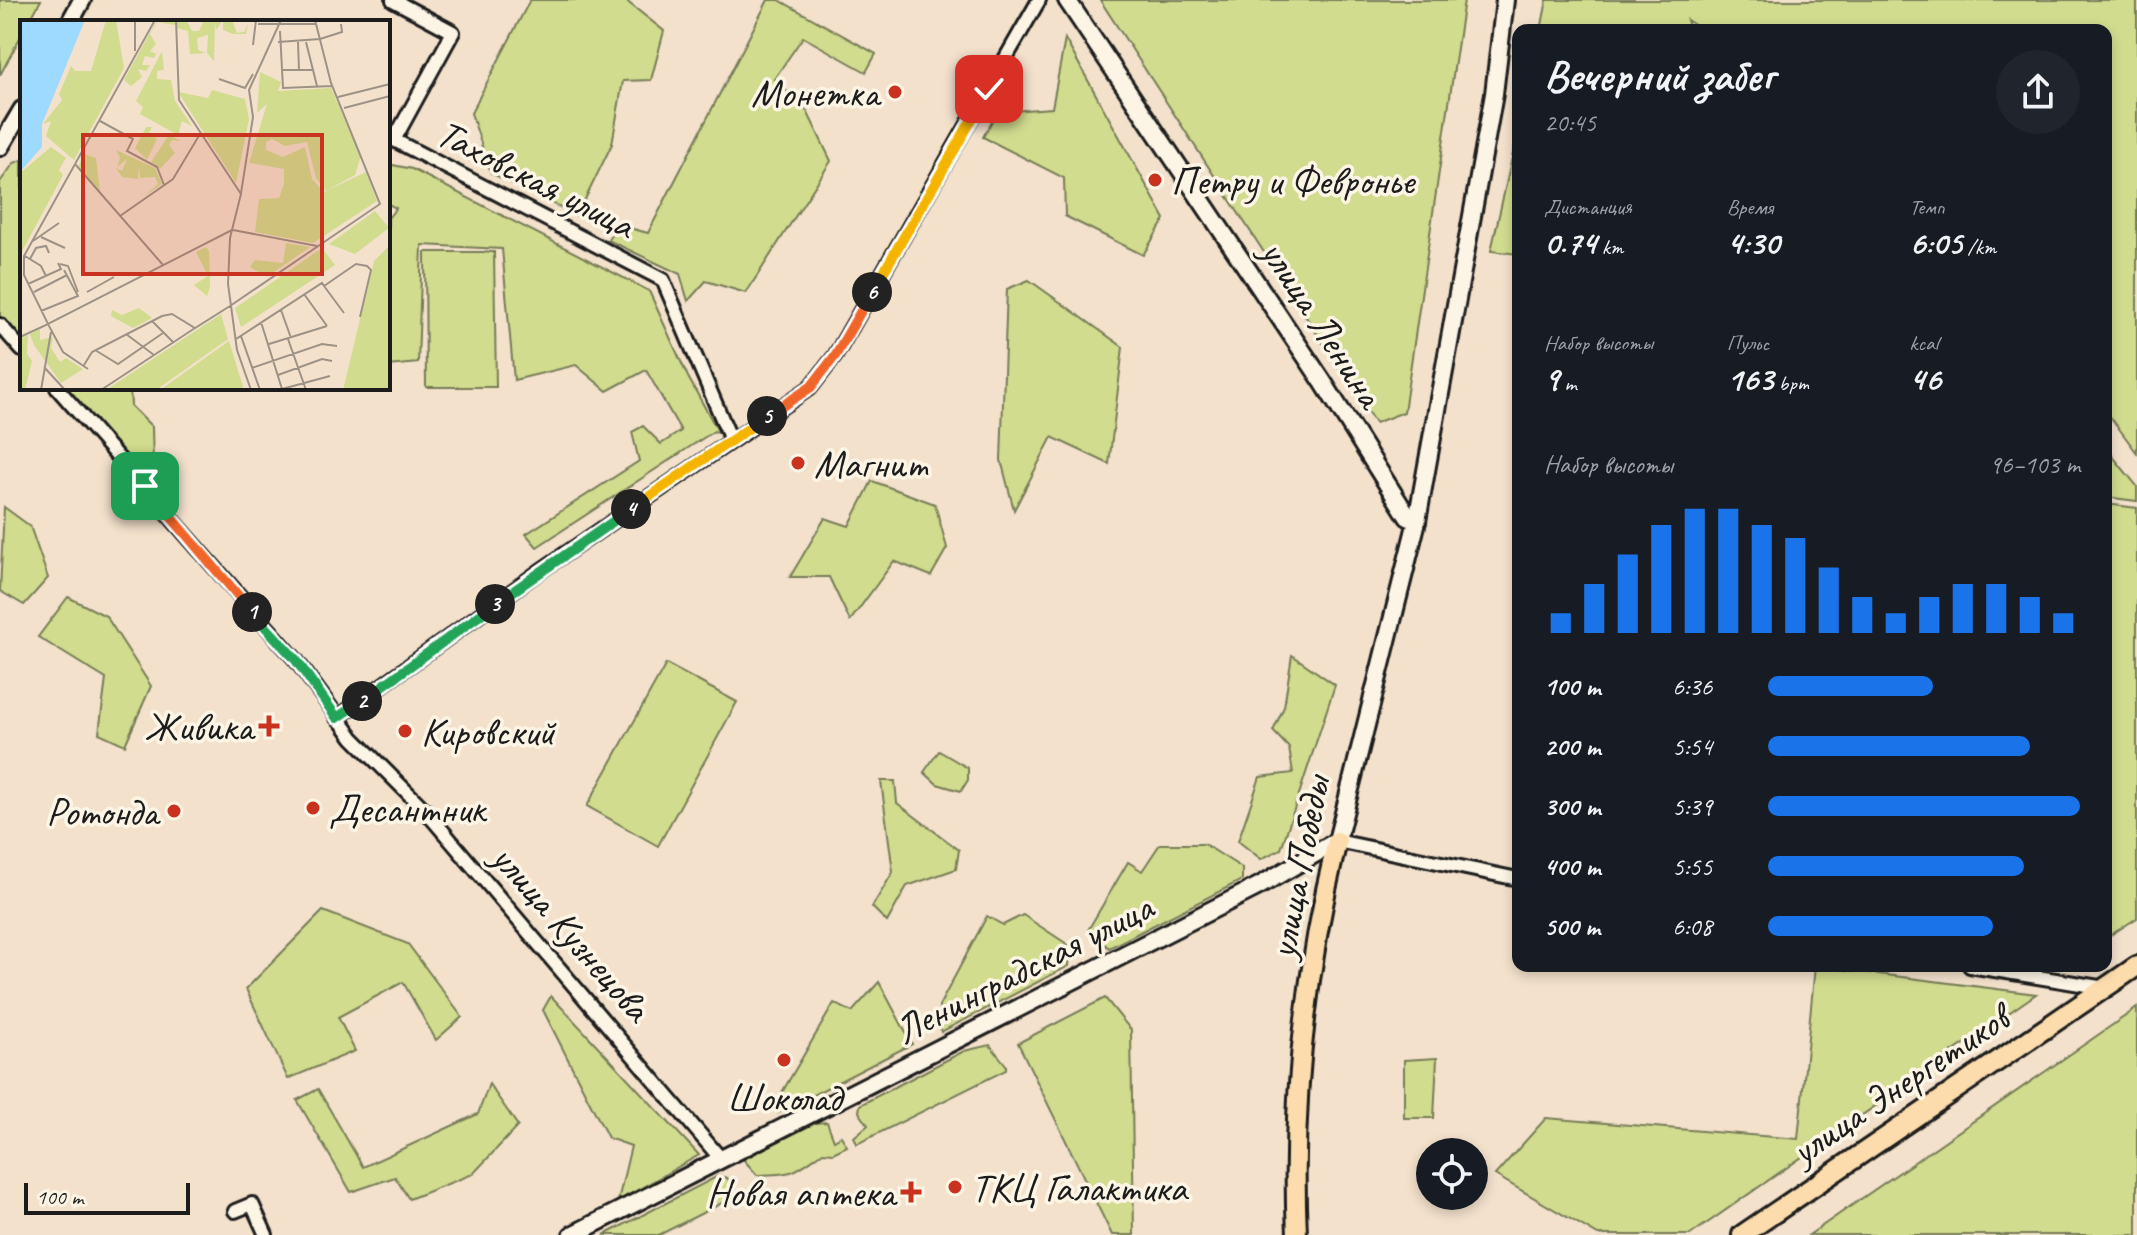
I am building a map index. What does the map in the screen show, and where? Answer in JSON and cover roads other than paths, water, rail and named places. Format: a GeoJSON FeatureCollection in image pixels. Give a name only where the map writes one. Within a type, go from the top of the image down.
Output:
{"type":"FeatureCollection","features":[{"type":"Feature","properties":{"kind":"main road"},"geometry":{"type":"LineString","coordinates":[[71,20],[82,0]]}},
{"type":"Feature","properties":{"kind":"main road","name":"улица Ленина"},"geometry":{"type":"LineString","coordinates":[[1067,0],[1323,382],[1408,517],[1417,521]]}},
{"type":"Feature","properties":{"kind":"main road","name":"улица Победы"},"geometry":{"type":"LineString","coordinates":[[1297,1235],[1296,1145],[1319,914],[1417,521],[1494,94],[1505,0]]}},
{"type":"Feature","properties":{"kind":"main road"},"geometry":{"type":"LineString","coordinates":[[0,147],[20,113]]}},
{"type":"Feature","properties":{"kind":"main road","name":"Ленинградская улица"},"geometry":{"type":"LineString","coordinates":[[572,1235],[1259,886],[1337,841]]}},
{"type":"Feature","properties":{"kind":"main road","name":"улица Энергетиков"},"geometry":{"type":"LineString","coordinates":[[1742,1235],[2137,966]]}},
{"type":"Feature","properties":{"kind":"street","name":"Таховская улица"},"geometry":{"type":"LineString","coordinates":[[393,0],[453,32],[394,140],[663,280],[731,440]]}},
{"type":"Feature","properties":{"kind":"street"},"geometry":{"type":"LineString","coordinates":[[337,718],[540,571],[811,387],[835,356],[1039,0]]}},
{"type":"Feature","properties":{"kind":"street"},"geometry":{"type":"LineString","coordinates":[[0,325],[20,348]]}},
{"type":"Feature","properties":{"kind":"street","name":"улица Кузнецова"},"geometry":{"type":"LineString","coordinates":[[59,390],[296,660],[337,718],[424,809],[721,1159]]}},
{"type":"Feature","properties":{"kind":"street"},"geometry":{"type":"LineString","coordinates":[[1337,841],[1512,878]]}},
{"type":"Feature","properties":{"kind":"street"},"geometry":{"type":"LineString","coordinates":[[2007,972],[2105,988]]}},
{"type":"Feature","properties":{"kind":"street"},"geometry":{"type":"LineString","coordinates":[[235,1211],[252,1204],[266,1235]]}},
{"type":"Feature","properties":{"kind":"place","name":"Монетка"},"geometry":{"type":"Point","coordinates":[895,92]}},
{"type":"Feature","properties":{"kind":"place","name":"Петру и Февронье"},"geometry":{"type":"Point","coordinates":[1155,180]}},
{"type":"Feature","properties":{"kind":"place","name":"Магнит"},"geometry":{"type":"Point","coordinates":[798,463]}},
{"type":"Feature","properties":{"kind":"place","name":"Живика"},"geometry":{"type":"Point","coordinates":[269,726]}},
{"type":"Feature","properties":{"kind":"place","name":"Кировский"},"geometry":{"type":"Point","coordinates":[405,731]}},
{"type":"Feature","properties":{"kind":"place","name":"Десантник"},"geometry":{"type":"Point","coordinates":[313,808]}},
{"type":"Feature","properties":{"kind":"place","name":"Ротонда"},"geometry":{"type":"Point","coordinates":[174,811]}},
{"type":"Feature","properties":{"kind":"place","name":"Шоколад"},"geometry":{"type":"Point","coordinates":[784,1060]}},
{"type":"Feature","properties":{"kind":"place","name":"ТКЦ Галактика"},"geometry":{"type":"Point","coordinates":[955,1187]}},
{"type":"Feature","properties":{"kind":"place","name":"Новая аптека"},"geometry":{"type":"Point","coordinates":[911,1192]}}]}
